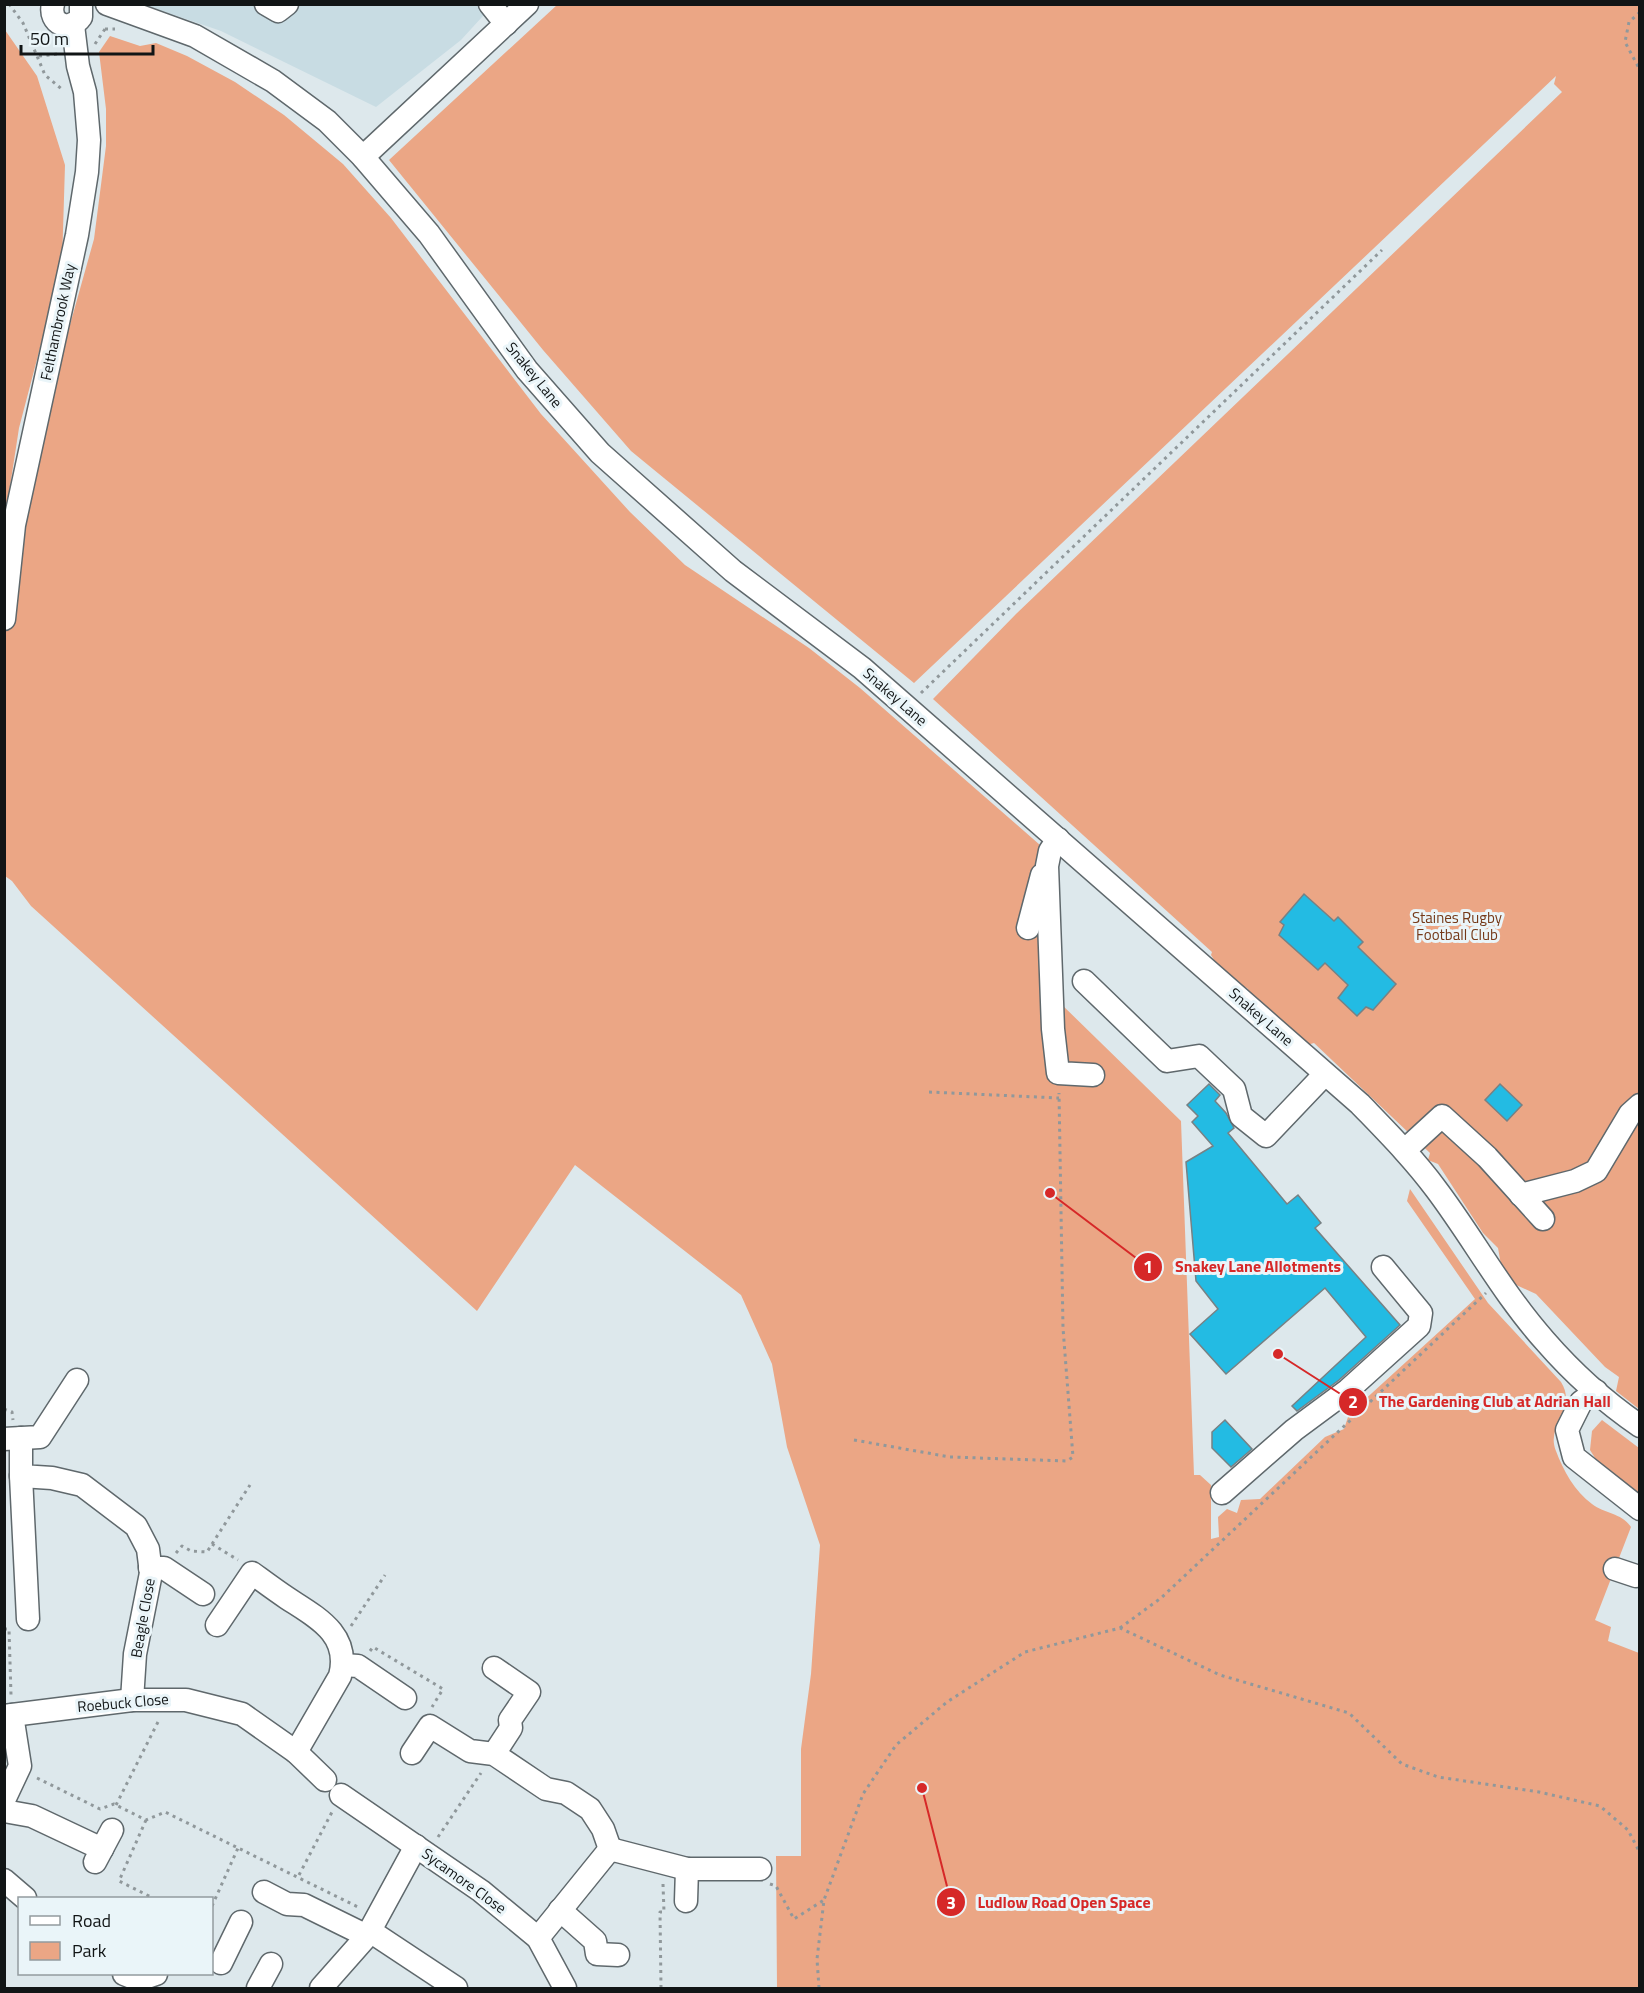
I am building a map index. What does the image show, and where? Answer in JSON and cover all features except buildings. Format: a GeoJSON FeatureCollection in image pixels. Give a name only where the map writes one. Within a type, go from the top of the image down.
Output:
{"type":"FeatureCollection","features":[{"type":"Feature","properties":{"kind":"street"},"geometry":{"type":"LineString","coordinates":[[266,4],[278,11],[287,4]]}},
{"type":"Feature","properties":{"kind":"street"},"geometry":{"type":"LineString","coordinates":[[490,4],[506,24]]}},
{"type":"Feature","properties":{"kind":"street"},"geometry":{"type":"LineString","coordinates":[[363,157],[527,4]]}},
{"type":"Feature","properties":{"kind":"street","name":"Snakey Lane"},"geometry":{"type":"LineString","coordinates":[[47,6],[58,23],[95,14],[195,36],[273,81],[327,121],[363,157],[429,234],[527,370],[600,453],[733,572],[862,668],[1360,1104],[1405,1150],[1436,1188],[1499,1281],[1544,1341],[1596,1391],[1640,1426]]}},
{"type":"Feature","properties":{"kind":"street","name":"Felthambrook Way"},"geometry":{"type":"LineString","coordinates":[[4,619],[14,525],[84,193],[89,140],[86,104],[95,14]]}},
{"type":"Feature","properties":{"kind":"street"},"geometry":{"type":"LineString","coordinates":[[1058,839],[1050,851],[1047,866],[1053,1029],[1059,1073],[1093,1075]]}},
{"type":"Feature","properties":{"kind":"street"},"geometry":{"type":"LineString","coordinates":[[1028,928],[1038,881],[1047,866]]}},
{"type":"Feature","properties":{"kind":"street"},"geometry":{"type":"LineString","coordinates":[[1084,981],[1167,1061],[1199,1056],[1234,1089],[1241,1116],[1266,1136],[1325,1074]]}},
{"type":"Feature","properties":{"kind":"street"},"geometry":{"type":"LineString","coordinates":[[1521,1195],[1575,1181],[1596,1171],[1630,1114],[1640,1105]]}},
{"type":"Feature","properties":{"kind":"street"},"geometry":{"type":"LineString","coordinates":[[1405,1150],[1442,1116],[1486,1157],[1543,1219]]}},
{"type":"Feature","properties":{"kind":"street"},"geometry":{"type":"LineString","coordinates":[[1222,1493],[1293,1430],[1348,1390],[1419,1326],[1421,1313],[1383,1266]]}},
{"type":"Feature","properties":{"kind":"street"},"geometry":{"type":"LineString","coordinates":[[28,1619],[21,1476],[13,1438],[40,1437],[77,1380]]}},
{"type":"Feature","properties":{"kind":"street"},"geometry":{"type":"LineString","coordinates":[[1596,1391],[1581,1402],[1567,1430],[1574,1457],[1640,1509]]}},
{"type":"Feature","properties":{"kind":"street","name":"Beagle Close"},"geometry":{"type":"LineString","coordinates":[[21,1476],[52,1478],[82,1485],[109,1503],[136,1526],[148,1549],[157,1568],[135,1654],[132,1700]]}},
{"type":"Feature","properties":{"kind":"street"},"geometry":{"type":"LineString","coordinates":[[157,1568],[203,1593]]}},
{"type":"Feature","properties":{"kind":"street"},"geometry":{"type":"LineString","coordinates":[[217,1625],[252,1573],[323,1620],[338,1641],[343,1665],[340,1677],[296,1752]]}},
{"type":"Feature","properties":{"kind":"street"},"geometry":{"type":"LineString","coordinates":[[343,1665],[358,1666],[405,1698]]}},
{"type":"Feature","properties":{"kind":"street"},"geometry":{"type":"LineString","coordinates":[[494,1668],[529,1692],[510,1720],[511,1728],[494,1754]]}},
{"type":"Feature","properties":{"kind":"street","name":"Roebuck Close"},"geometry":{"type":"LineString","coordinates":[[8,1715],[132,1700],[165,1698],[186,1700],[242,1714],[296,1752],[333,1788]]}},
{"type":"Feature","properties":{"kind":"street"},"geometry":{"type":"LineString","coordinates":[[4,1800],[19,1769],[8,1715]]}},
{"type":"Feature","properties":{"kind":"street"},"geometry":{"type":"LineString","coordinates":[[412,1753],[430,1726],[470,1751],[494,1754],[546,1789],[566,1793],[590,1809],[603,1829],[610,1849]]}},
{"type":"Feature","properties":{"kind":"street","name":"Sycamore Close"},"geometry":{"type":"LineString","coordinates":[[333,1788],[481,1891],[538,1938],[565,1989]]}},
{"type":"Feature","properties":{"kind":"street"},"geometry":{"type":"LineString","coordinates":[[4,1811],[32,1816],[103,1848]]}},
{"type":"Feature","properties":{"kind":"street"},"geometry":{"type":"LineString","coordinates":[[610,1849],[687,1869],[764,1876]]}},
{"type":"Feature","properties":{"kind":"street"},"geometry":{"type":"LineString","coordinates":[[538,1938],[610,1849]]}},
{"type":"Feature","properties":{"kind":"street"},"geometry":{"type":"LineString","coordinates":[[321,1989],[371,1928],[421,1850]]}},
{"type":"Feature","properties":{"kind":"street"},"geometry":{"type":"LineString","coordinates":[[686,1901],[687,1869]]}},
{"type":"Feature","properties":{"kind":"street"},"geometry":{"type":"LineString","coordinates":[[4,1880],[24,1897]]}},
{"type":"Feature","properties":{"kind":"street"},"geometry":{"type":"LineString","coordinates":[[264,1892],[287,1904],[304,1905],[371,1928],[447,1986]]}},
{"type":"Feature","properties":{"kind":"street"},"geometry":{"type":"LineString","coordinates":[[560,1910],[595,1941],[597,1954],[618,1955]]}},
{"type":"Feature","properties":{"kind":"street"},"geometry":{"type":"LineString","coordinates":[[220,1951],[242,1922]]}},
{"type":"Feature","properties":{"kind":"street"},"geometry":{"type":"LineString","coordinates":[[258,1989],[271,1964]]}},
{"type":"Feature","properties":{"kind":"path"},"geometry":{"type":"LineString","coordinates":[[9,4],[23,23],[39,56],[45,75],[72,98],[86,104]]}},
{"type":"Feature","properties":{"kind":"path"},"geometry":{"type":"LineString","coordinates":[[1640,12],[1629,22],[1625,42],[1640,69]]}},
{"type":"Feature","properties":{"kind":"path"},"geometry":{"type":"LineString","coordinates":[[91,49],[105,29],[95,14]]}},
{"type":"Feature","properties":{"kind":"path"},"geometry":{"type":"LineString","coordinates":[[39,56],[62,54]]}},
{"type":"Feature","properties":{"kind":"path"},"geometry":{"type":"LineString","coordinates":[[906,706],[1382,250]]}},
{"type":"Feature","properties":{"kind":"path"},"geometry":{"type":"LineString","coordinates":[[854,1440],[950,1457],[1067,1461],[1073,1457],[1063,1328],[1059,1073]]}},
{"type":"Feature","properties":{"kind":"path"},"geometry":{"type":"LineString","coordinates":[[929,1092],[1059,1098]]}},
{"type":"Feature","properties":{"kind":"path"},"geometry":{"type":"LineString","coordinates":[[819,1989],[817,1959],[824,1900],[862,1794],[896,1745],[947,1702],[1025,1652],[1120,1628],[1161,1598],[1483,1296]]}},
{"type":"Feature","properties":{"kind":"path"},"geometry":{"type":"LineString","coordinates":[[157,1568],[182,1546],[191,1551],[207,1552],[250,1485]]}},
{"type":"Feature","properties":{"kind":"path"},"geometry":{"type":"LineString","coordinates":[[212,1544],[250,1568],[252,1573]]}},
{"type":"Feature","properties":{"kind":"path"},"geometry":{"type":"LineString","coordinates":[[338,1641],[345,1635],[385,1575]]}},
{"type":"Feature","properties":{"kind":"path"},"geometry":{"type":"LineString","coordinates":[[1120,1628],[1220,1675],[1348,1713],[1402,1764],[1438,1777],[1539,1792],[1600,1806],[1628,1830],[1640,1853]]}},
{"type":"Feature","properties":{"kind":"path"},"geometry":{"type":"LineString","coordinates":[[4,1629],[9,1629],[8,1715]]}},
{"type":"Feature","properties":{"kind":"path"},"geometry":{"type":"LineString","coordinates":[[116,1805],[163,1712],[165,1698]]}},
{"type":"Feature","properties":{"kind":"path"},"geometry":{"type":"LineString","coordinates":[[421,1850],[494,1754]]}},
{"type":"Feature","properties":{"kind":"path"},"geometry":{"type":"LineString","coordinates":[[19,1769],[100,1809],[116,1805],[146,1820]]}},
{"type":"Feature","properties":{"kind":"path"},"geometry":{"type":"LineString","coordinates":[[298,1876],[333,1788]]}},
{"type":"Feature","properties":{"kind":"path"},"geometry":{"type":"LineString","coordinates":[[149,1897],[119,1881],[146,1820],[165,1812],[298,1876],[371,1928]]}},
{"type":"Feature","properties":{"kind":"path"},"geometry":{"type":"LineString","coordinates":[[213,1904],[239,1847]]}},
{"type":"Feature","properties":{"kind":"path"},"geometry":{"type":"LineString","coordinates":[[661,1989],[662,1864]]}},
{"type":"Feature","properties":{"kind":"path"},"geometry":{"type":"LineString","coordinates":[[764,1876],[776,1886],[794,1919],[824,1900]]}},
{"type":"Feature","properties":{"kind":"shaded area"},"geometry":{"type":"Polygon","coordinates":[[[145,5],[493,5],[461,40],[376,107],[221,31],[145,5]]]}},
{"type":"Feature","properties":{"kind":"green space","name":"Staines Rugby Football Club"},"geometry":{"type":"Polygon","coordinates":[[[557,5],[1639,5],[1639,1409],[1616,1391],[1619,1377],[1605,1367],[1536,1294],[1512,1283],[1501,1265],[1498,1248],[1483,1233],[1438,1164],[1428,1160],[1430,1153],[1314,1043],[1307,1045],[1255,1000],[1247,988],[1231,980],[1214,961],[1212,952],[933,699],[1016,614],[1562,92],[1554,84],[1556,76],[914,683],[631,451],[543,350],[389,160],[557,5]]]}},
{"type":"Feature","properties":{"kind":"green space"},"geometry":{"type":"Polygon","coordinates":[[[5,30],[37,76],[65,165],[62,264],[19,428],[5,519],[5,30]]]}},
{"type":"Feature","properties":{"kind":"green space"},"geometry":{"type":"Polygon","coordinates":[[[110,36],[140,46],[156,43],[187,56],[235,82],[284,115],[343,164],[391,218],[541,414],[630,512],[685,565],[809,648],[860,688],[1056,859],[1057,1000],[1181,1121],[1194,1475],[1200,1475],[1211,1485],[1211,1539],[1219,1537],[1218,1517],[1227,1509],[1237,1513],[1241,1500],[1260,1499],[1325,1437],[1344,1429],[1349,1414],[1475,1299],[1407,1201],[1410,1189],[1488,1303],[1561,1382],[1566,1401],[1557,1425],[1554,1442],[1570,1480],[1592,1504],[1618,1516],[1631,1527],[1595,1620],[1611,1627],[1608,1641],[1639,1653],[1639,1988],[777,1988],[776,1856],[801,1856],[801,1749],[811,1674],[820,1545],[787,1447],[772,1364],[741,1295],[575,1165],[477,1311],[31,906],[12,881],[5,876],[4,619],[14,525],[94,239],[106,146],[106,109],[99,52],[110,36]]]}},
{"type":"Feature","properties":{"kind":"green space"},"geometry":{"type":"Polygon","coordinates":[[[1602,1420],[1639,1448],[1639,1493],[1616,1484],[1602,1469],[1590,1450],[1592,1431],[1602,1420]]]}},
{"type":"Feature","properties":{"kind":"place","name":"Snakey Lane Allotments"},"geometry":{"type":"Point","coordinates":[1050,1193]}},
{"type":"Feature","properties":{"kind":"place","name":"The Gardening Club at Adrian Hall"},"geometry":{"type":"Point","coordinates":[1278,1354]}},
{"type":"Feature","properties":{"kind":"place","name":"Ludlow Road Open Space"},"geometry":{"type":"Point","coordinates":[922,1788]}}]}
